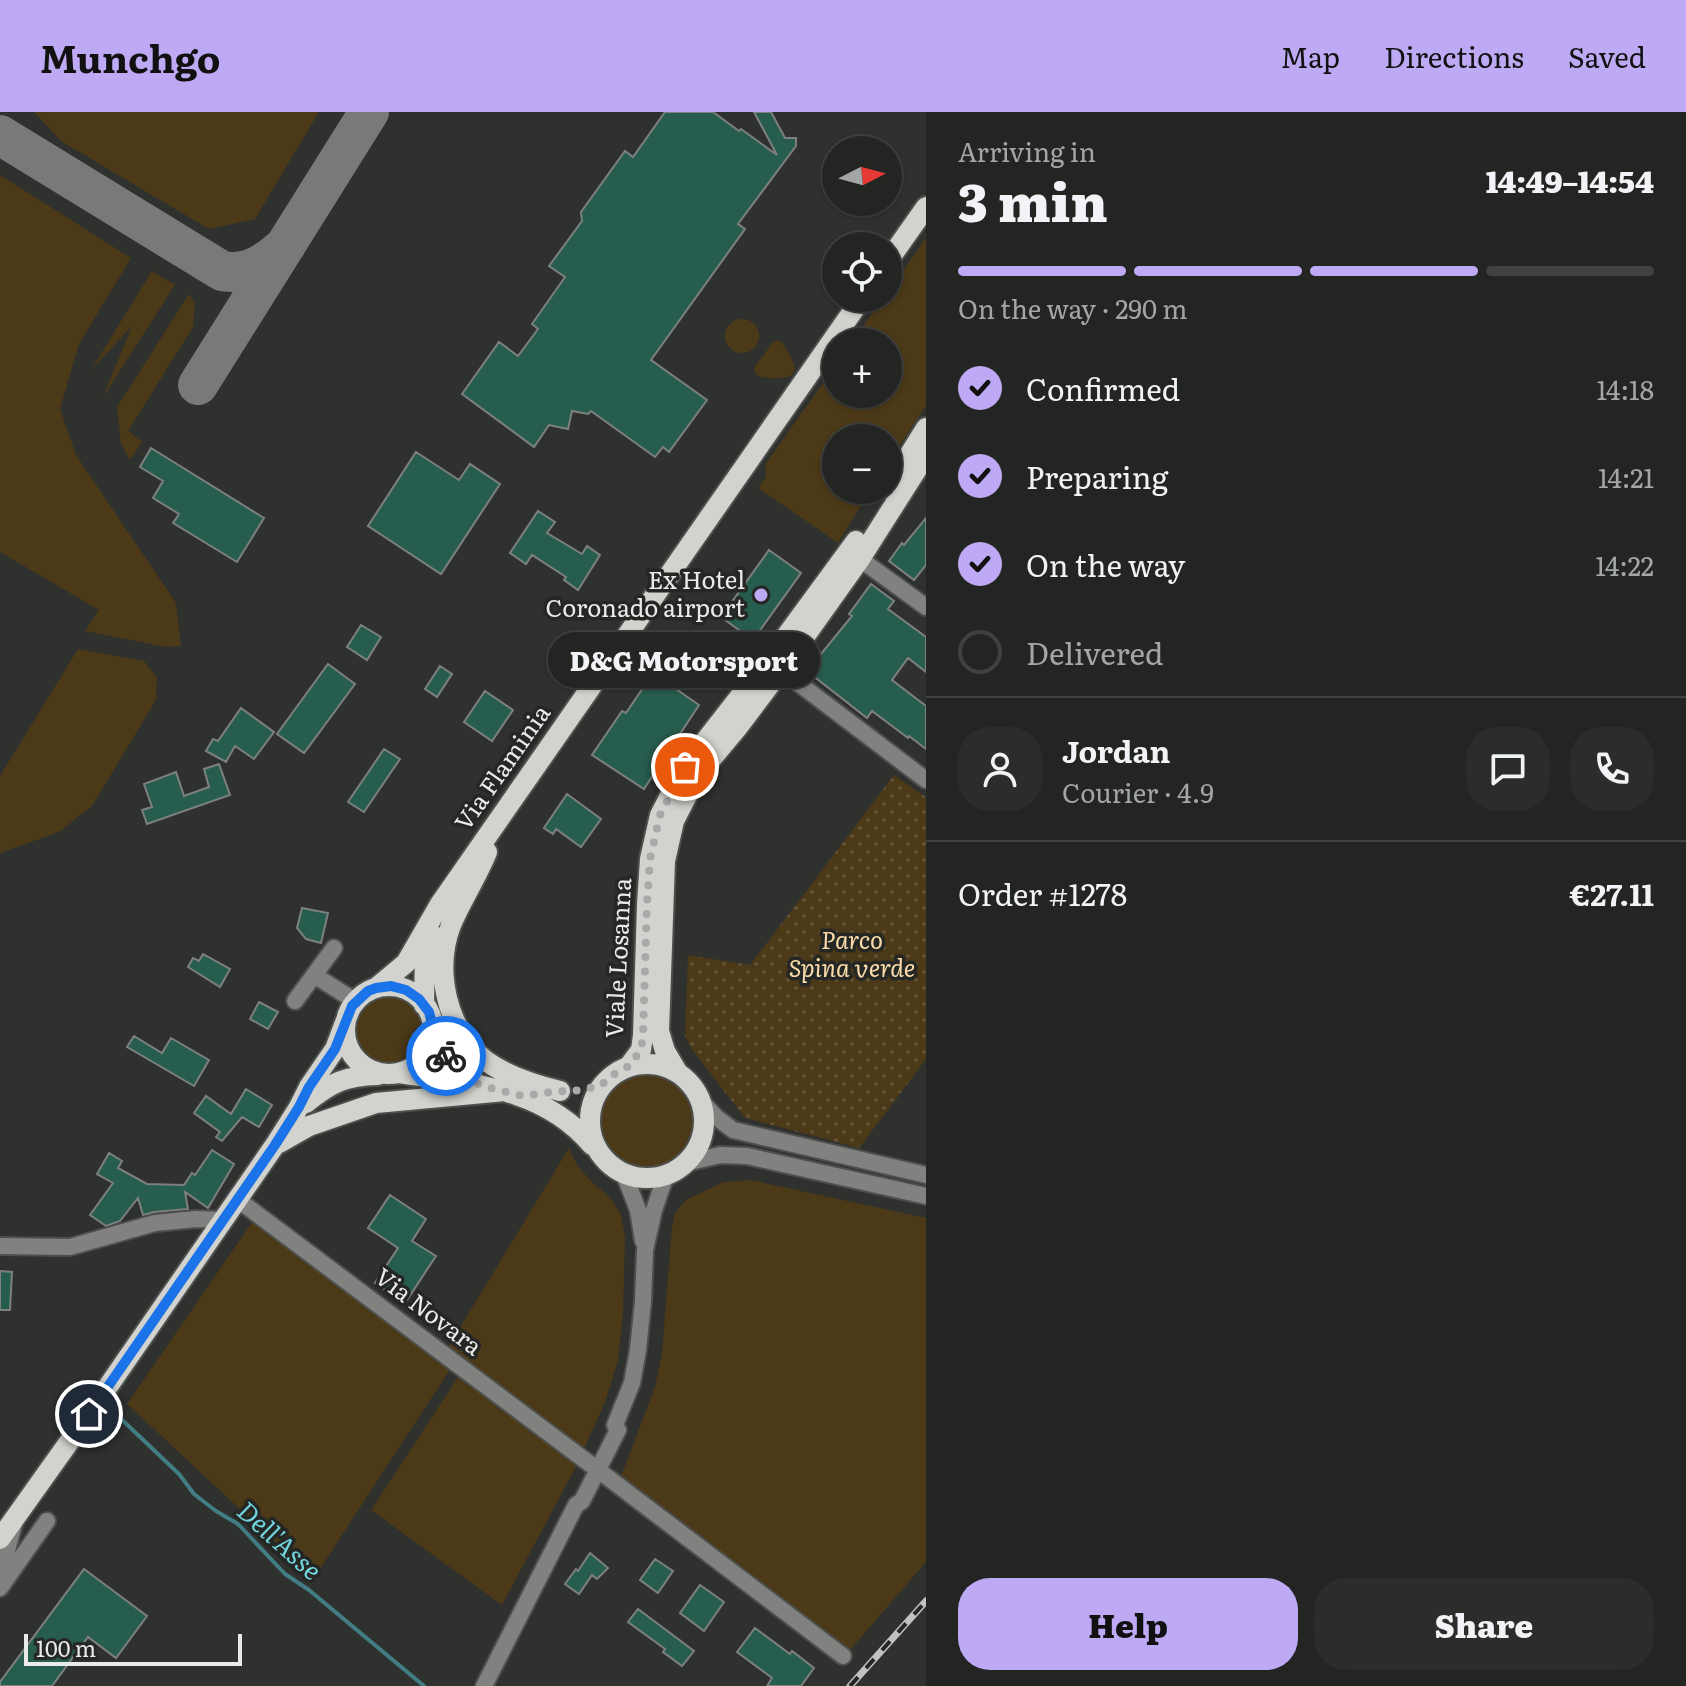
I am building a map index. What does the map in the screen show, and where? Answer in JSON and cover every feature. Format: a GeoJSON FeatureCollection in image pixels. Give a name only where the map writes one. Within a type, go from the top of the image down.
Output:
{"type":"FeatureCollection","features":[{"type":"Feature","properties":{"kind":"main road"},"geometry":{"type":"LineString","coordinates":[[902,241],[926,207]]}},
{"type":"Feature","properties":{"kind":"main road","name":"Via Flaminia"},"geometry":{"type":"LineString","coordinates":[[376,988],[406,963],[440,904],[852,312]]}},
{"type":"Feature","properties":{"kind":"main road","name":"Viale Losanna"},"geometry":{"type":"LineString","coordinates":[[902,467],[926,428]]}},
{"type":"Feature","properties":{"kind":"main road","name":"Viale Losanna"},"geometry":{"type":"LineString","coordinates":[[678,1073],[665,1051],[659,1031],[665,861],[674,821],[697,776],[781,670],[860,559],[926,455]]}},
{"type":"Feature","properties":{"kind":"main road","name":"Viale Losanna"},"geometry":{"type":"LineString","coordinates":[[629,1066],[641,1050],[643,1035],[650,859],[660,815],[685,767],[849,551],[879,504]]}},
{"type":"Feature","properties":{"kind":"main road"},"geometry":{"type":"LineString","coordinates":[[504,812],[477,876],[451,926],[443,963],[446,995],[457,1026],[467,1042],[485,1060],[519,1078],[560,1091]]}},
{"type":"Feature","properties":{"kind":"main road"},"geometry":{"type":"LineString","coordinates":[[424,1005],[425,950],[440,904]]}},
{"type":"Feature","properties":{"kind":"main road"},"geometry":{"type":"LineString","coordinates":[[0,1539],[275,1145],[335,1049],[352,1006],[361,996],[376,988],[391,986],[406,990],[419,999],[429,1012],[438,1046],[469,1080],[505,1091],[561,1116],[575,1126],[599,1152],[614,1168],[624,1174],[645,1178],[666,1175],[694,1154],[703,1134],[703,1111],[692,1085],[678,1073],[649,1063],[629,1066],[609,1077],[592,1104],[589,1124],[599,1152]]}},
{"type":"Feature","properties":{"kind":"main road"},"geometry":{"type":"LineString","coordinates":[[352,1006],[344,1029],[352,1054],[364,1067],[380,1074],[505,1091]]}},
{"type":"Feature","properties":{"kind":"main road"},"geometry":{"type":"LineString","coordinates":[[299,1107],[327,1086],[354,1076],[394,1074],[414,1066],[426,1054],[433,1029]]}},
{"type":"Feature","properties":{"kind":"main road"},"geometry":{"type":"LineString","coordinates":[[275,1145],[309,1126],[376,1103],[505,1091],[576,1091],[601,1086]]}},
{"type":"Feature","properties":{"kind":"street"},"geometry":{"type":"LineString","coordinates":[[860,559],[926,607]]}},
{"type":"Feature","properties":{"kind":"street"},"geometry":{"type":"LineString","coordinates":[[781,670],[926,780]]}},
{"type":"Feature","properties":{"kind":"street"},"geometry":{"type":"LineString","coordinates":[[295,1001],[334,948]]}},
{"type":"Feature","properties":{"kind":"street"},"geometry":{"type":"LineString","coordinates":[[314,975],[352,1006]]}},
{"type":"Feature","properties":{"kind":"street"},"geometry":{"type":"LineString","coordinates":[[700,1100],[733,1130],[926,1175]]}},
{"type":"Feature","properties":{"kind":"street"},"geometry":{"type":"LineString","coordinates":[[686,1163],[720,1155],[747,1156],[926,1196]]}},
{"type":"Feature","properties":{"kind":"street"},"geometry":{"type":"LineString","coordinates":[[624,1174],[638,1210],[645,1250]]}},
{"type":"Feature","properties":{"kind":"street"},"geometry":{"type":"LineString","coordinates":[[484,1686],[576,1505],[582,1501],[594,1467],[618,1430],[615,1425],[632,1383],[638,1350],[645,1250],[666,1175]]}},
{"type":"Feature","properties":{"kind":"street","name":"Via Novara"},"geometry":{"type":"LineString","coordinates":[[237,1199],[843,1656]]}},
{"type":"Feature","properties":{"kind":"street"},"geometry":{"type":"LineString","coordinates":[[0,1246],[70,1247],[155,1223],[223,1220]]}},
{"type":"Feature","properties":{"kind":"street"},"geometry":{"type":"LineString","coordinates":[[0,1577],[17,1514]]}},
{"type":"Feature","properties":{"kind":"street"},"geometry":{"type":"LineString","coordinates":[[0,1588],[47,1521]]}},
{"type":"Feature","properties":{"kind":"green space"},"geometry":{"type":"Polygon","coordinates":[[[34,112],[319,112],[255,219],[209,229],[61,141],[34,112]]]}},
{"type":"Feature","properties":{"kind":"green space"},"geometry":{"type":"Polygon","coordinates":[[[0,175],[131,258],[79,344],[60,409],[76,455],[176,603],[181,646],[166,647],[85,631],[99,610],[0,552],[0,175]]]}},
{"type":"Feature","properties":{"kind":"green space"},"geometry":{"type":"Polygon","coordinates":[[[926,238],[926,406],[902,442],[902,424],[822,424],[822,504],[862,504],[838,543],[758,488],[766,477],[766,463],[822,385],[822,408],[902,408],[902,328],[862,328],[873,312],[902,312],[902,272],[926,238]]]}},
{"type":"Feature","properties":{"kind":"green space"},"geometry":{"type":"Polygon","coordinates":[[[152,271],[175,285],[103,397],[132,326],[91,370],[152,271]]]}},
{"type":"Feature","properties":{"kind":"green space"},"geometry":{"type":"Polygon","coordinates":[[[189,294],[195,303],[193,327],[128,431],[142,442],[130,460],[121,444],[117,407],[189,294]]]}},
{"type":"Feature","properties":{"kind":"green space"},"geometry":{"type":"Polygon","coordinates":[[[742,319],[754,324],[759,336],[754,348],[742,353],[730,348],[725,336],[730,324],[742,319]]]}},
{"type":"Feature","properties":{"kind":"green space"},"geometry":{"type":"Polygon","coordinates":[[[777,340],[782,342],[790,355],[794,371],[786,377],[756,375],[754,368],[777,340]]]}},
{"type":"Feature","properties":{"kind":"green space"},"geometry":{"type":"Polygon","coordinates":[[[78,649],[144,661],[157,678],[156,700],[92,806],[59,832],[0,853],[0,776],[78,649]]]}},
{"type":"Feature","properties":{"kind":"green space","name":"Parco Spina verde"},"geometry":{"type":"Polygon","coordinates":[[[894,775],[926,797],[926,1059],[859,1148],[745,1118],[685,1036],[688,955],[750,965],[894,775]]]}},
{"type":"Feature","properties":{"kind":"green space"},"geometry":{"type":"Polygon","coordinates":[[[388,996],[412,1006],[422,1030],[412,1054],[388,1064],[364,1054],[354,1030],[364,1006],[388,996]]]}},
{"type":"Feature","properties":{"kind":"green space"},"geometry":{"type":"Polygon","coordinates":[[[638,1075],[656,1075],[673,1082],[686,1095],[693,1121],[686,1147],[673,1160],[656,1167],[638,1167],[621,1160],[608,1147],[601,1130],[601,1112],[608,1095],[621,1082],[638,1075]]]}},
{"type":"Feature","properties":{"kind":"green space"},"geometry":{"type":"Polygon","coordinates":[[[569,1148],[577,1165],[611,1199],[621,1215],[625,1236],[623,1315],[618,1361],[605,1402],[582,1453],[447,1349],[569,1148]]]}},
{"type":"Feature","properties":{"kind":"green space"},"geometry":{"type":"Polygon","coordinates":[[[751,1180],[926,1218],[926,1562],[850,1650],[620,1479],[655,1387],[662,1353],[675,1213],[686,1200],[723,1182],[751,1180]]]}},
{"type":"Feature","properties":{"kind":"green space"},"geometry":{"type":"Polygon","coordinates":[[[253,1221],[451,1368],[314,1578],[127,1404],[253,1221]]]}},
{"type":"Feature","properties":{"kind":"green space"},"geometry":{"type":"Polygon","coordinates":[[[460,1374],[578,1463],[502,1605],[371,1510],[460,1374]]]}},
{"type":"Feature","properties":{"kind":"building"},"geometry":{"type":"Polygon","coordinates":[[[665,112],[713,112],[777,155],[754,112],[771,112],[785,138],[796,138],[796,146],[738,224],[745,229],[651,360],[707,400],[669,452],[663,447],[655,457],[591,411],[588,414],[572,411],[568,429],[549,425],[534,447],[462,394],[499,342],[518,356],[538,329],[532,324],[565,277],[549,266],[582,221],[581,212],[625,151],[633,157],[665,112]]]}},
{"type":"Feature","properties":{"kind":"building"},"geometry":{"type":"Polygon","coordinates":[[[151,448],[264,518],[237,562],[173,523],[179,514],[153,498],[163,481],[140,467],[151,448]]]}},
{"type":"Feature","properties":{"kind":"building"},"geometry":{"type":"Polygon","coordinates":[[[416,452],[459,480],[470,464],[500,484],[441,574],[368,526],[416,452]]]}},
{"type":"Feature","properties":{"kind":"building"},"geometry":{"type":"Polygon","coordinates":[[[538,511],[555,522],[547,533],[582,554],[587,546],[600,555],[578,590],[564,580],[566,577],[532,555],[526,564],[510,553],[538,511]]]}},
{"type":"Feature","properties":{"kind":"building"},"geometry":{"type":"Polygon","coordinates":[[[926,518],[926,565],[914,580],[889,561],[926,518]]]}},
{"type":"Feature","properties":{"kind":"building","name":"Ex Hotel Coronado airport"},"geometry":{"type":"Polygon","coordinates":[[[769,550],[801,573],[753,640],[721,617],[769,550]]]}},
{"type":"Feature","properties":{"kind":"building"},"geometry":{"type":"Polygon","coordinates":[[[871,584],[894,601],[888,609],[926,637],[926,672],[908,658],[892,680],[926,706],[926,749],[872,711],[867,718],[807,671],[852,616],[849,614],[871,584]]]}},
{"type":"Feature","properties":{"kind":"building"},"geometry":{"type":"Polygon","coordinates":[[[361,625],[381,637],[367,660],[347,647],[361,625]]]}},
{"type":"Feature","properties":{"kind":"building"},"geometry":{"type":"Polygon","coordinates":[[[328,664],[355,684],[304,753],[277,734],[328,664]]]}},
{"type":"Feature","properties":{"kind":"building"},"geometry":{"type":"Polygon","coordinates":[[[440,666],[452,674],[437,697],[425,689],[440,666]]]}},
{"type":"Feature","properties":{"kind":"building"},"geometry":{"type":"Polygon","coordinates":[[[653,673],[699,705],[644,789],[592,755],[653,673]]]}},
{"type":"Feature","properties":{"kind":"building"},"geometry":{"type":"Polygon","coordinates":[[[485,691],[513,710],[492,741],[464,722],[485,691]]]}},
{"type":"Feature","properties":{"kind":"building"},"geometry":{"type":"Polygon","coordinates":[[[241,708],[274,732],[254,759],[235,746],[226,762],[206,751],[213,739],[218,741],[241,708]]]}},
{"type":"Feature","properties":{"kind":"building"},"geometry":{"type":"Polygon","coordinates":[[[384,749],[400,759],[364,812],[348,802],[384,749]]]}},
{"type":"Feature","properties":{"kind":"building"},"geometry":{"type":"Polygon","coordinates":[[[219,764],[230,795],[147,824],[142,810],[152,807],[144,784],[176,772],[184,796],[209,787],[204,769],[219,764]]]}},
{"type":"Feature","properties":{"kind":"building"},"geometry":{"type":"Polygon","coordinates":[[[567,794],[601,819],[581,847],[556,829],[553,834],[544,828],[567,794]]]}},
{"type":"Feature","properties":{"kind":"building"},"geometry":{"type":"Polygon","coordinates":[[[302,908],[328,913],[321,943],[306,939],[297,928],[302,908]]]}},
{"type":"Feature","properties":{"kind":"building"},"geometry":{"type":"Polygon","coordinates":[[[203,954],[230,969],[220,987],[188,967],[193,958],[199,961],[203,954]]]}},
{"type":"Feature","properties":{"kind":"building"},"geometry":{"type":"Polygon","coordinates":[[[259,1002],[278,1012],[268,1029],[250,1019],[259,1002]]]}},
{"type":"Feature","properties":{"kind":"building"},"geometry":{"type":"Polygon","coordinates":[[[134,1036],[162,1053],[171,1038],[209,1060],[194,1086],[127,1047],[134,1036]]]}},
{"type":"Feature","properties":{"kind":"building"},"geometry":{"type":"Polygon","coordinates":[[[246,1089],[272,1105],[259,1127],[242,1117],[222,1141],[216,1137],[220,1132],[194,1113],[206,1096],[231,1114],[246,1089]]]}},
{"type":"Feature","properties":{"kind":"building"},"geometry":{"type":"Polygon","coordinates":[[[212,1150],[234,1164],[208,1208],[185,1192],[188,1209],[143,1215],[138,1198],[120,1221],[106,1226],[90,1215],[113,1183],[97,1174],[109,1153],[122,1161],[118,1168],[147,1184],[184,1185],[212,1150]]]}},
{"type":"Feature","properties":{"kind":"building"},"geometry":{"type":"Polygon","coordinates":[[[390,1195],[426,1219],[412,1241],[436,1256],[405,1303],[375,1283],[398,1248],[368,1228],[390,1195]]]}},
{"type":"Feature","properties":{"kind":"building"},"geometry":{"type":"Polygon","coordinates":[[[0,1271],[12,1272],[10,1310],[0,1310],[0,1271]]]}},
{"type":"Feature","properties":{"kind":"building"},"geometry":{"type":"Polygon","coordinates":[[[590,1553],[608,1568],[597,1579],[592,1575],[579,1594],[565,1584],[590,1553]]]}},
{"type":"Feature","properties":{"kind":"building"},"geometry":{"type":"Polygon","coordinates":[[[655,1559],[673,1571],[658,1593],[640,1580],[655,1559]]]}},
{"type":"Feature","properties":{"kind":"building"},"geometry":{"type":"Polygon","coordinates":[[[84,1569],[147,1616],[116,1658],[88,1637],[52,1686],[0,1686],[0,1682],[84,1569]]]}},
{"type":"Feature","properties":{"kind":"building"},"geometry":{"type":"Polygon","coordinates":[[[700,1585],[724,1602],[704,1631],[680,1613],[700,1585]]]}},
{"type":"Feature","properties":{"kind":"building"},"geometry":{"type":"Polygon","coordinates":[[[638,1609],[694,1651],[682,1666],[663,1652],[665,1649],[628,1622],[638,1609]]]}},
{"type":"Feature","properties":{"kind":"building"},"geometry":{"type":"Polygon","coordinates":[[[755,1628],[814,1668],[801,1686],[767,1686],[772,1678],[737,1652],[755,1628]]]}},
{"type":"Feature","properties":{"kind":"waterway","name":"Dell'Asse"},"geometry":{"type":"LineString","coordinates":[[117,1415],[179,1474],[194,1494],[238,1524],[285,1574],[309,1590],[424,1686]]}},
{"type":"Feature","properties":{"kind":"taxiway"},"geometry":{"type":"LineString","coordinates":[[198,385],[369,112]]}},
{"type":"Feature","properties":{"kind":"taxiway"},"geometry":{"type":"LineString","coordinates":[[0,135],[222,271],[240,271],[257,266],[286,245]]}},
{"type":"Feature","properties":{"kind":"railway"},"geometry":{"type":"LineString","coordinates":[[850,1686],[926,1601]]}},
{"type":"Feature","properties":{"kind":"way so far"},"geometry":{"type":"LineString","coordinates":[[446,1056],[469,1080],[523,1096],[601,1086],[609,1077],[629,1066],[641,1050],[643,1035],[650,859],[660,815],[685,767]]}},
{"type":"Feature","properties":{"kind":"place","name":"Ex Hotel Coronado airport"},"geometry":{"type":"Point","coordinates":[761,595]}},
{"type":"Feature","properties":{"kind":"place","name":"D&G Motorsport"},"geometry":{"type":"Point","coordinates":[685,767]}},
{"type":"Feature","properties":{"kind":"route"},"geometry":{"type":"LineString","coordinates":[[89,1414],[275,1145],[335,1049],[355,1001],[368,991],[384,986],[413,994],[429,1012],[438,1046],[446,1056]]}}]}
